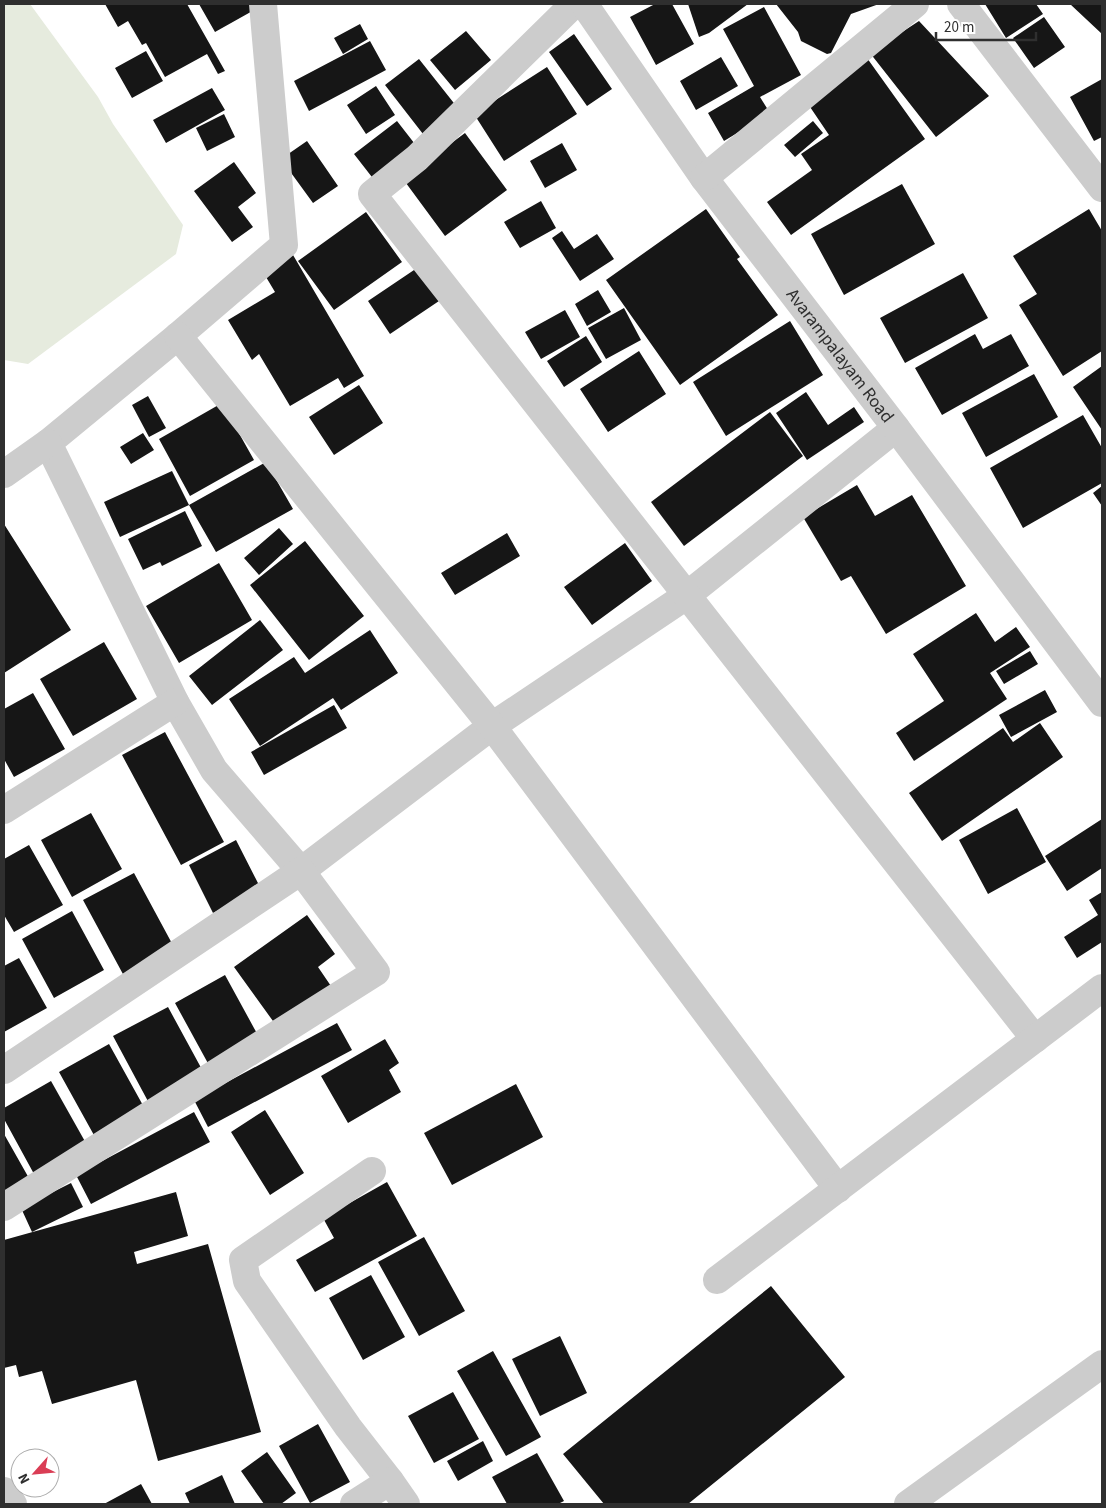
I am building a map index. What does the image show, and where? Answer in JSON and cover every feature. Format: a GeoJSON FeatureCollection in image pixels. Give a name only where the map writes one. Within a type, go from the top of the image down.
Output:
{"type":"FeatureCollection","features":[{"type":"Feature","properties":{"kind":"street"},"geometry":{"type":"LineString","coordinates":[[4,474],[48,443],[178,336],[284,245],[263,4]]}},
{"type":"Feature","properties":{"kind":"street"},"geometry":{"type":"LineString","coordinates":[[574,4],[417,158],[372,194],[1035,1039]]}},
{"type":"Feature","properties":{"kind":"street","name":"Avarampalayam Road"},"geometry":{"type":"LineString","coordinates":[[584,4],[704,178],[896,428],[1102,703]]}},
{"type":"Feature","properties":{"kind":"street"},"geometry":{"type":"LineString","coordinates":[[704,178],[914,4]]}},
{"type":"Feature","properties":{"kind":"street"},"geometry":{"type":"LineString","coordinates":[[961,4],[1102,188]]}},
{"type":"Feature","properties":{"kind":"street"},"geometry":{"type":"LineString","coordinates":[[178,336],[492,726],[838,1189]]}},
{"type":"Feature","properties":{"kind":"street"},"geometry":{"type":"LineString","coordinates":[[4,1070],[301,871],[492,726],[686,596],[896,428]]}},
{"type":"Feature","properties":{"kind":"street"},"geometry":{"type":"LineString","coordinates":[[4,1207],[376,972],[301,871],[214,770],[175,702],[48,443]]}},
{"type":"Feature","properties":{"kind":"street"},"geometry":{"type":"LineString","coordinates":[[4,810],[175,702]]}},
{"type":"Feature","properties":{"kind":"street"},"geometry":{"type":"LineString","coordinates":[[717,1280],[1102,988]]}},
{"type":"Feature","properties":{"kind":"street"},"geometry":{"type":"LineString","coordinates":[[372,1171],[243,1260],[247,1281],[348,1427],[406,1504]]}},
{"type":"Feature","properties":{"kind":"street"},"geometry":{"type":"LineString","coordinates":[[908,1504],[1102,1364]]}},
{"type":"Feature","properties":{"kind":"street"},"geometry":{"type":"LineString","coordinates":[[354,1504],[390,1481]]}},
{"type":"Feature","properties":{"kind":"street"},"geometry":{"type":"LineString","coordinates":[[4,1491],[12,1504]]}},
{"type":"Feature","properties":{"kind":"shaded area"},"geometry":{"type":"Polygon","coordinates":[[[4,4],[30,4],[98,97],[113,124],[183,225],[176,254],[28,364],[4,360],[4,4]]]}},
{"type":"Feature","properties":{"kind":"building"},"geometry":{"type":"Polygon","coordinates":[[[105,4],[187,4],[225,71],[218,74],[207,54],[165,77],[146,43],[142,45],[128,21],[118,27],[105,4]]]}},
{"type":"Feature","properties":{"kind":"building"},"geometry":{"type":"Polygon","coordinates":[[[199,4],[253,4],[256,9],[215,32],[199,4]]]}},
{"type":"Feature","properties":{"kind":"building"},"geometry":{"type":"Polygon","coordinates":[[[655,4],[672,4],[694,44],[656,65],[630,17],[655,4]]]}},
{"type":"Feature","properties":{"kind":"building"},"geometry":{"type":"Polygon","coordinates":[[[688,4],[748,4],[709,33],[699,37],[688,4]]]}},
{"type":"Feature","properties":{"kind":"building"},"geometry":{"type":"Polygon","coordinates":[[[776,4],[879,4],[851,14],[831,53],[827,54],[801,41],[798,32],[776,4]]]}},
{"type":"Feature","properties":{"kind":"building"},"geometry":{"type":"Polygon","coordinates":[[[985,4],[1036,4],[1043,14],[1006,38],[985,4]]]}},
{"type":"Feature","properties":{"kind":"building"},"geometry":{"type":"Polygon","coordinates":[[[1070,4],[1102,4],[1102,34],[1070,4]]]}},
{"type":"Feature","properties":{"kind":"building"},"geometry":{"type":"Polygon","coordinates":[[[764,7],[801,75],[760,97],[770,113],[724,141],[708,113],[754,86],[723,29],[764,7]]]}},
{"type":"Feature","properties":{"kind":"building"},"geometry":{"type":"Polygon","coordinates":[[[1044,17],[1065,47],[1034,68],[1013,38],[1044,17]]]}},
{"type":"Feature","properties":{"kind":"building"},"geometry":{"type":"Polygon","coordinates":[[[919,21],[989,96],[936,137],[870,53],[919,21]]]}},
{"type":"Feature","properties":{"kind":"building"},"geometry":{"type":"Polygon","coordinates":[[[360,24],[368,39],[343,54],[334,38],[360,24]]]}},
{"type":"Feature","properties":{"kind":"building"},"geometry":{"type":"Polygon","coordinates":[[[466,31],[491,60],[455,90],[430,60],[466,31]]]}},
{"type":"Feature","properties":{"kind":"building"},"geometry":{"type":"Polygon","coordinates":[[[574,34],[612,89],[587,106],[549,52],[574,34]]]}},
{"type":"Feature","properties":{"kind":"building"},"geometry":{"type":"Polygon","coordinates":[[[370,41],[386,70],[309,111],[294,81],[370,41]]]}},
{"type":"Feature","properties":{"kind":"building"},"geometry":{"type":"Polygon","coordinates":[[[146,51],[163,81],[132,98],[115,68],[146,51]]]}},
{"type":"Feature","properties":{"kind":"building"},"geometry":{"type":"Polygon","coordinates":[[[721,57],[738,86],[696,110],[680,81],[721,57]]]}},
{"type":"Feature","properties":{"kind":"building"},"geometry":{"type":"Polygon","coordinates":[[[867,58],[925,139],[791,235],[767,202],[812,170],[801,154],[829,135],[806,101],[867,58]]]}},
{"type":"Feature","properties":{"kind":"building"},"geometry":{"type":"Polygon","coordinates":[[[419,59],[457,107],[423,134],[385,85],[419,59]]]}},
{"type":"Feature","properties":{"kind":"building"},"geometry":{"type":"Polygon","coordinates":[[[547,67],[577,114],[504,161],[474,114],[547,67]]]}},
{"type":"Feature","properties":{"kind":"building"},"geometry":{"type":"Polygon","coordinates":[[[1102,79],[1102,137],[1094,141],[1070,97],[1102,79]]]}},
{"type":"Feature","properties":{"kind":"building"},"geometry":{"type":"Polygon","coordinates":[[[376,86],[395,115],[366,134],[347,105],[376,86]]]}},
{"type":"Feature","properties":{"kind":"building"},"geometry":{"type":"Polygon","coordinates":[[[212,88],[225,110],[166,143],[153,120],[212,88]]]}},
{"type":"Feature","properties":{"kind":"building"},"geometry":{"type":"Polygon","coordinates":[[[224,114],[235,137],[207,151],[196,128],[224,114]]]}},
{"type":"Feature","properties":{"kind":"building"},"geometry":{"type":"Polygon","coordinates":[[[397,121],[418,148],[375,181],[354,154],[397,121]]]}},
{"type":"Feature","properties":{"kind":"building"},"geometry":{"type":"Polygon","coordinates":[[[813,121],[823,133],[795,157],[784,145],[813,121]]]}},
{"type":"Feature","properties":{"kind":"building"},"geometry":{"type":"Polygon","coordinates":[[[465,133],[507,190],[445,236],[403,179],[465,133]]]}},
{"type":"Feature","properties":{"kind":"building"},"geometry":{"type":"Polygon","coordinates":[[[307,141],[338,186],[313,203],[281,159],[307,141]]]}},
{"type":"Feature","properties":{"kind":"building"},"geometry":{"type":"Polygon","coordinates":[[[562,143],[577,170],[545,188],[530,161],[562,143]]]}},
{"type":"Feature","properties":{"kind":"building"},"geometry":{"type":"Polygon","coordinates":[[[234,162],[256,193],[238,207],[253,227],[232,242],[194,191],[234,162]]]}},
{"type":"Feature","properties":{"kind":"building"},"geometry":{"type":"Polygon","coordinates":[[[902,184],[935,244],[844,295],[811,234],[902,184]]]}},
{"type":"Feature","properties":{"kind":"building"},"geometry":{"type":"Polygon","coordinates":[[[541,201],[556,228],[520,248],[504,222],[541,201]]]}},
{"type":"Feature","properties":{"kind":"building"},"geometry":{"type":"Polygon","coordinates":[[[706,209],[740,257],[737,259],[778,315],[680,385],[606,280],[706,209]]]}},
{"type":"Feature","properties":{"kind":"building"},"geometry":{"type":"Polygon","coordinates":[[[1089,209],[1102,231],[1102,351],[1063,376],[1019,305],[1037,294],[1013,256],[1089,209]]]}},
{"type":"Feature","properties":{"kind":"building"},"geometry":{"type":"Polygon","coordinates":[[[366,212],[402,262],[334,310],[298,261],[366,212]]]}},
{"type":"Feature","properties":{"kind":"building"},"geometry":{"type":"Polygon","coordinates":[[[562,231],[574,249],[597,234],[614,259],[580,281],[552,238],[562,231]]]}},
{"type":"Feature","properties":{"kind":"building"},"geometry":{"type":"Polygon","coordinates":[[[293,255],[364,376],[344,388],[338,378],[290,406],[259,354],[252,360],[228,320],[275,292],[263,272],[293,255]]]}},
{"type":"Feature","properties":{"kind":"building"},"geometry":{"type":"Polygon","coordinates":[[[417,268],[439,301],[390,334],[368,301],[417,268]]]}},
{"type":"Feature","properties":{"kind":"building"},"geometry":{"type":"Polygon","coordinates":[[[963,273],[988,318],[905,363],[880,318],[963,273]]]}},
{"type":"Feature","properties":{"kind":"building"},"geometry":{"type":"Polygon","coordinates":[[[598,290],[611,312],[587,326],[575,304],[598,290]]]}},
{"type":"Feature","properties":{"kind":"building"},"geometry":{"type":"Polygon","coordinates":[[[624,308],[641,340],[606,359],[588,328],[624,308]]]}},
{"type":"Feature","properties":{"kind":"building"},"geometry":{"type":"Polygon","coordinates":[[[565,310],[580,337],[541,359],[525,332],[565,310]]]}},
{"type":"Feature","properties":{"kind":"building"},"geometry":{"type":"Polygon","coordinates":[[[790,321],[823,375],[726,436],[693,382],[790,321]]]}},
{"type":"Feature","properties":{"kind":"building"},"geometry":{"type":"Polygon","coordinates":[[[975,334],[983,349],[1011,334],[1029,366],[942,415],[915,368],[975,334]]]}},
{"type":"Feature","properties":{"kind":"building"},"geometry":{"type":"Polygon","coordinates":[[[586,336],[602,362],[564,387],[547,361],[586,336]]]}},
{"type":"Feature","properties":{"kind":"building"},"geometry":{"type":"Polygon","coordinates":[[[639,351],[666,394],[608,432],[580,389],[639,351]]]}},
{"type":"Feature","properties":{"kind":"building"},"geometry":{"type":"Polygon","coordinates":[[[1102,366],[1102,430],[1073,387],[1102,366]]]}},
{"type":"Feature","properties":{"kind":"building"},"geometry":{"type":"Polygon","coordinates":[[[1034,374],[1058,417],[986,457],[962,413],[1034,374]]]}},
{"type":"Feature","properties":{"kind":"building"},"geometry":{"type":"Polygon","coordinates":[[[359,385],[383,423],[334,455],[309,417],[359,385]]]}},
{"type":"Feature","properties":{"kind":"building"},"geometry":{"type":"Polygon","coordinates":[[[806,392],[828,425],[854,407],[864,422],[807,460],[776,413],[806,392]]]}},
{"type":"Feature","properties":{"kind":"building"},"geometry":{"type":"Polygon","coordinates":[[[148,396],[166,428],[149,437],[132,405],[148,396]]]}},
{"type":"Feature","properties":{"kind":"building"},"geometry":{"type":"Polygon","coordinates":[[[222,403],[254,460],[190,496],[159,439],[222,403]]]}},
{"type":"Feature","properties":{"kind":"building"},"geometry":{"type":"Polygon","coordinates":[[[770,412],[803,456],[684,546],[651,502],[770,412]]]}},
{"type":"Feature","properties":{"kind":"building"},"geometry":{"type":"Polygon","coordinates":[[[1083,415],[1102,448],[1102,483],[1023,528],[990,468],[1083,415]]]}},
{"type":"Feature","properties":{"kind":"building"},"geometry":{"type":"Polygon","coordinates":[[[143,433],[154,450],[131,464],[120,447],[143,433]]]}},
{"type":"Feature","properties":{"kind":"building"},"geometry":{"type":"Polygon","coordinates":[[[266,462],[293,509],[216,552],[189,505],[266,462]]]}},
{"type":"Feature","properties":{"kind":"building"},"geometry":{"type":"Polygon","coordinates":[[[172,471],[189,505],[120,537],[104,502],[172,471]]]}},
{"type":"Feature","properties":{"kind":"building"},"geometry":{"type":"Polygon","coordinates":[[[857,485],[875,516],[912,495],[966,586],[886,634],[851,576],[841,581],[803,517],[857,485]]]}},
{"type":"Feature","properties":{"kind":"building"},"geometry":{"type":"Polygon","coordinates":[[[1102,486],[1102,506],[1093,493],[1102,486]]]}},
{"type":"Feature","properties":{"kind":"building"},"geometry":{"type":"Polygon","coordinates":[[[185,511],[202,546],[162,566],[160,562],[143,570],[128,539],[185,511]]]}},
{"type":"Feature","properties":{"kind":"building"},"geometry":{"type":"Polygon","coordinates":[[[4,524],[71,630],[4,673],[4,524]]]}},
{"type":"Feature","properties":{"kind":"building"},"geometry":{"type":"Polygon","coordinates":[[[279,528],[293,544],[259,575],[244,558],[279,528]]]}},
{"type":"Feature","properties":{"kind":"building"},"geometry":{"type":"Polygon","coordinates":[[[507,533],[520,556],[455,595],[441,573],[507,533]]]}},
{"type":"Feature","properties":{"kind":"building"},"geometry":{"type":"Polygon","coordinates":[[[305,541],[364,616],[309,660],[250,585],[305,541]]]}},
{"type":"Feature","properties":{"kind":"building"},"geometry":{"type":"Polygon","coordinates":[[[625,543],[652,581],[592,625],[564,587],[625,543]]]}},
{"type":"Feature","properties":{"kind":"building"},"geometry":{"type":"Polygon","coordinates":[[[219,563],[252,620],[179,663],[146,606],[219,563]]]}},
{"type":"Feature","properties":{"kind":"building"},"geometry":{"type":"Polygon","coordinates":[[[976,613],[995,642],[1016,627],[1030,647],[990,673],[1007,699],[914,761],[896,733],[944,701],[913,654],[976,613]]]}},
{"type":"Feature","properties":{"kind":"building"},"geometry":{"type":"Polygon","coordinates":[[[260,620],[283,650],[212,705],[189,676],[260,620]]]}},
{"type":"Feature","properties":{"kind":"building"},"geometry":{"type":"Polygon","coordinates":[[[370,630],[398,673],[341,710],[333,698],[260,746],[229,699],[294,657],[305,673],[370,630]]]}},
{"type":"Feature","properties":{"kind":"building"},"geometry":{"type":"Polygon","coordinates":[[[104,642],[137,699],[73,736],[40,679],[104,642]]]}},
{"type":"Feature","properties":{"kind":"building"},"geometry":{"type":"Polygon","coordinates":[[[1030,651],[1038,664],[1004,684],[996,671],[1030,651]]]}},
{"type":"Feature","properties":{"kind":"building"},"geometry":{"type":"Polygon","coordinates":[[[1045,690],[1057,712],[1011,737],[999,715],[1045,690]]]}},
{"type":"Feature","properties":{"kind":"building"},"geometry":{"type":"Polygon","coordinates":[[[33,693],[65,749],[14,777],[4,759],[4,709],[33,693]]]}},
{"type":"Feature","properties":{"kind":"building"},"geometry":{"type":"Polygon","coordinates":[[[334,705],[347,728],[264,775],[251,752],[334,705]]]}},
{"type":"Feature","properties":{"kind":"building"},"geometry":{"type":"Polygon","coordinates":[[[1040,723],[1063,757],[942,841],[909,793],[1003,728],[1013,742],[1040,723]]]}},
{"type":"Feature","properties":{"kind":"building"},"geometry":{"type":"Polygon","coordinates":[[[165,732],[224,842],[181,865],[122,755],[165,732]]]}},
{"type":"Feature","properties":{"kind":"building"},"geometry":{"type":"Polygon","coordinates":[[[1017,808],[1046,862],[988,894],[959,840],[1017,808]]]}},
{"type":"Feature","properties":{"kind":"building"},"geometry":{"type":"Polygon","coordinates":[[[91,813],[122,869],[72,897],[41,840],[91,813]]]}},
{"type":"Feature","properties":{"kind":"building"},"geometry":{"type":"Polygon","coordinates":[[[1102,819],[1102,868],[1067,891],[1045,856],[1102,819]]]}},
{"type":"Feature","properties":{"kind":"building"},"geometry":{"type":"Polygon","coordinates":[[[236,840],[261,889],[213,913],[189,865],[236,840]]]}},
{"type":"Feature","properties":{"kind":"building"},"geometry":{"type":"Polygon","coordinates":[[[29,845],[63,905],[14,932],[4,915],[4,859],[29,845]]]}},
{"type":"Feature","properties":{"kind":"building"},"geometry":{"type":"Polygon","coordinates":[[[134,873],[175,949],[124,976],[83,900],[134,873]]]}},
{"type":"Feature","properties":{"kind":"building"},"geometry":{"type":"Polygon","coordinates":[[[1102,892],[1102,942],[1077,958],[1064,937],[1098,915],[1089,900],[1102,892]]]}},
{"type":"Feature","properties":{"kind":"building"},"geometry":{"type":"Polygon","coordinates":[[[72,911],[104,970],[54,998],[22,939],[72,911]]]}},
{"type":"Feature","properties":{"kind":"building"},"geometry":{"type":"Polygon","coordinates":[[[307,915],[335,954],[318,967],[333,989],[278,1028],[234,967],[307,915]]]}},
{"type":"Feature","properties":{"kind":"building"},"geometry":{"type":"Polygon","coordinates":[[[19,958],[47,1008],[4,1032],[4,966],[19,958]]]}},
{"type":"Feature","properties":{"kind":"building"},"geometry":{"type":"Polygon","coordinates":[[[225,975],[260,1039],[210,1067],[175,1003],[225,975]]]}},
{"type":"Feature","properties":{"kind":"building"},"geometry":{"type":"Polygon","coordinates":[[[168,1007],[205,1075],[150,1105],[113,1036],[168,1007]]]}},
{"type":"Feature","properties":{"kind":"building"},"geometry":{"type":"Polygon","coordinates":[[[337,1023],[352,1050],[208,1127],[194,1100],[337,1023]]]}},
{"type":"Feature","properties":{"kind":"building"},"geometry":{"type":"Polygon","coordinates":[[[385,1039],[399,1063],[389,1070],[401,1092],[348,1123],[321,1076],[385,1039]]]}},
{"type":"Feature","properties":{"kind":"building"},"geometry":{"type":"Polygon","coordinates":[[[109,1044],[145,1109],[95,1137],[59,1072],[109,1044]]]}},
{"type":"Feature","properties":{"kind":"building"},"geometry":{"type":"Polygon","coordinates":[[[51,1081],[87,1145],[34,1174],[4,1119],[4,1108],[51,1081]]]}},
{"type":"Feature","properties":{"kind":"building"},"geometry":{"type":"Polygon","coordinates":[[[516,1084],[543,1137],[452,1185],[424,1133],[516,1084]]]}},
{"type":"Feature","properties":{"kind":"building"},"geometry":{"type":"Polygon","coordinates":[[[265,1110],[304,1173],[270,1195],[231,1132],[265,1110]]]}},
{"type":"Feature","properties":{"kind":"building"},"geometry":{"type":"Polygon","coordinates":[[[194,1112],[210,1142],[91,1204],[76,1175],[194,1112]]]}},
{"type":"Feature","properties":{"kind":"building"},"geometry":{"type":"Polygon","coordinates":[[[4,1134],[30,1180],[4,1195],[4,1134]]]}},
{"type":"Feature","properties":{"kind":"building"},"geometry":{"type":"Polygon","coordinates":[[[387,1182],[417,1236],[315,1292],[296,1260],[334,1238],[323,1218],[387,1182]]]}},
{"type":"Feature","properties":{"kind":"building"},"geometry":{"type":"Polygon","coordinates":[[[71,1183],[83,1207],[32,1232],[21,1208],[71,1183]]]}},
{"type":"Feature","properties":{"kind":"building"},"geometry":{"type":"Polygon","coordinates":[[[176,1192],[188,1236],[134,1252],[137,1264],[208,1244],[261,1432],[158,1461],[136,1380],[52,1404],[42,1371],[19,1377],[16,1365],[4,1368],[4,1240],[176,1192]]]}},
{"type":"Feature","properties":{"kind":"building"},"geometry":{"type":"Polygon","coordinates":[[[424,1237],[465,1311],[419,1336],[378,1262],[424,1237]]]}},
{"type":"Feature","properties":{"kind":"building"},"geometry":{"type":"Polygon","coordinates":[[[371,1275],[405,1337],[363,1360],[329,1298],[371,1275]]]}},
{"type":"Feature","properties":{"kind":"building"},"geometry":{"type":"Polygon","coordinates":[[[771,1286],[845,1377],[688,1504],[604,1504],[563,1454],[771,1286]]]}},
{"type":"Feature","properties":{"kind":"building"},"geometry":{"type":"Polygon","coordinates":[[[560,1336],[587,1393],[540,1416],[512,1359],[560,1336]]]}},
{"type":"Feature","properties":{"kind":"building"},"geometry":{"type":"Polygon","coordinates":[[[493,1351],[541,1437],[506,1456],[457,1371],[493,1351]]]}},
{"type":"Feature","properties":{"kind":"building"},"geometry":{"type":"Polygon","coordinates":[[[453,1392],[479,1439],[434,1463],[408,1416],[453,1392]]]}},
{"type":"Feature","properties":{"kind":"building"},"geometry":{"type":"Polygon","coordinates":[[[318,1424],[350,1482],[310,1503],[279,1446],[318,1424]]]}},
{"type":"Feature","properties":{"kind":"building"},"geometry":{"type":"Polygon","coordinates":[[[483,1441],[493,1461],[458,1481],[447,1461],[483,1441]]]}},
{"type":"Feature","properties":{"kind":"building"},"geometry":{"type":"Polygon","coordinates":[[[267,1452],[296,1493],[281,1504],[264,1504],[241,1471],[267,1452]]]}},
{"type":"Feature","properties":{"kind":"building"},"geometry":{"type":"Polygon","coordinates":[[[537,1453],[564,1501],[558,1504],[507,1504],[492,1477],[537,1453]]]}},
{"type":"Feature","properties":{"kind":"building"},"geometry":{"type":"Polygon","coordinates":[[[222,1475],[235,1504],[190,1504],[185,1493],[222,1475]]]}},
{"type":"Feature","properties":{"kind":"building"},"geometry":{"type":"Polygon","coordinates":[[[141,1484],[152,1504],[104,1504],[141,1484]]]}}]}
